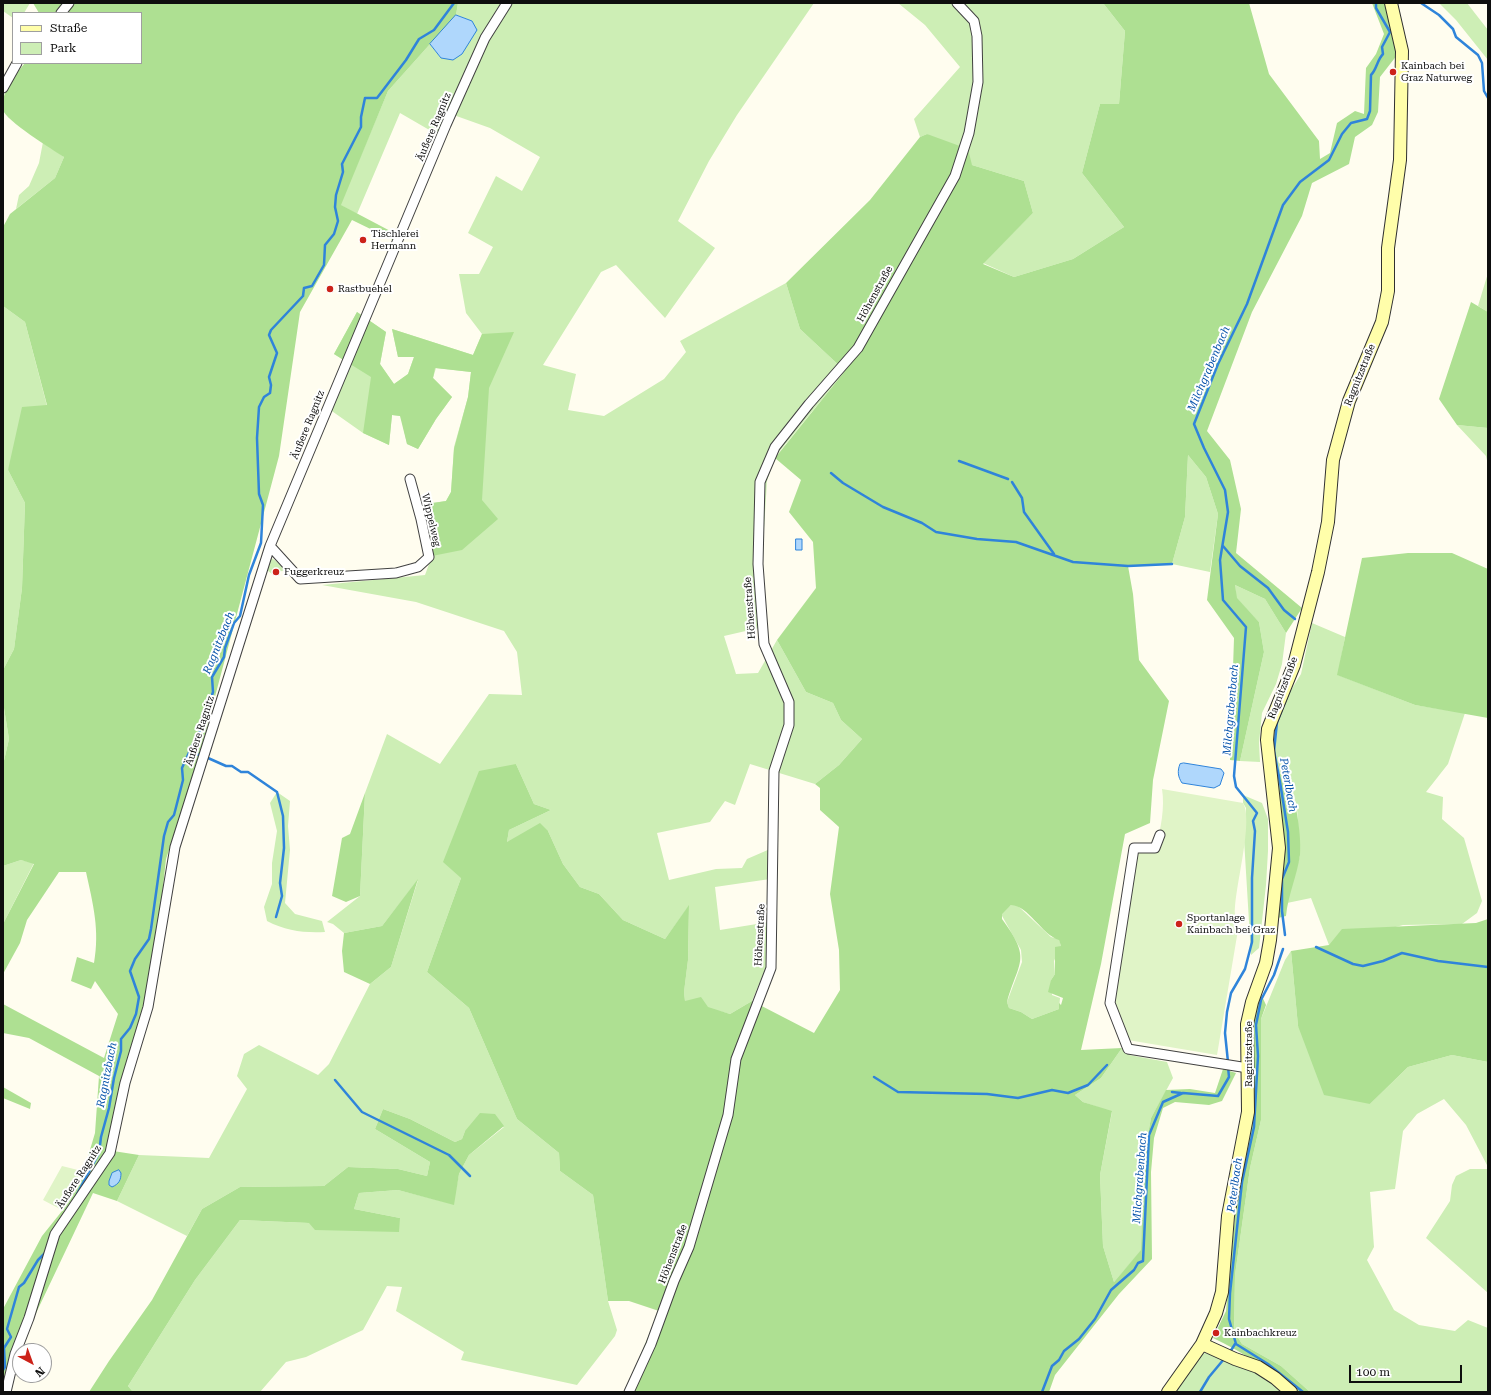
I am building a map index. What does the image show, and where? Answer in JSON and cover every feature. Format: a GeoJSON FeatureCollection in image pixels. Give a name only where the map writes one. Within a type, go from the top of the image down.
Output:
{"type":"FeatureCollection","features":[{"type":"Feature","properties":{"kind":"main road","name":"Ragnitzstraße"},"geometry":{"type":"LineString","coordinates":[[1168,1392],[1202,1344],[1216,1313],[1222,1292],[1228,1216],[1248,1112],[1247,1024],[1252,1002],[1266,963],[1270,940],[1279,848],[1267,740],[1268,729],[1294,665],[1318,572],[1328,522],[1333,460],[1349,401],[1382,322],[1388,291],[1388,248],[1400,160],[1402,51],[1391,3]]}},
{"type":"Feature","properties":{"kind":"main road"},"geometry":{"type":"LineString","coordinates":[[1202,1344],[1235,1359],[1258,1367],[1275,1378],[1291,1392]]}},
{"type":"Feature","properties":{"kind":"street"},"geometry":{"type":"LineString","coordinates":[[62,12],[69,3]]}},
{"type":"Feature","properties":{"kind":"street","name":"Äußere Ragnitz"},"geometry":{"type":"LineString","coordinates":[[6,1392],[14,1354],[29,1318],[55,1234],[110,1153],[125,1083],[148,1007],[175,847],[270,546],[446,126],[485,38],[507,3]]}},
{"type":"Feature","properties":{"kind":"street","name":"Höhenstraße"},"geometry":{"type":"LineString","coordinates":[[629,1392],[651,1344],[674,1281],[689,1247],[728,1115],[736,1059],[771,968],[774,771],[789,725],[789,702],[764,644],[758,564],[760,482],[775,446],[858,348],[955,176],[969,133],[978,82],[977,36],[974,21],[957,3]]}},
{"type":"Feature","properties":{"kind":"street"},"geometry":{"type":"LineString","coordinates":[[3,70],[15,66]]}},
{"type":"Feature","properties":{"kind":"street"},"geometry":{"type":"LineString","coordinates":[[3,88],[15,66]]}},
{"type":"Feature","properties":{"kind":"street","name":"Wippelweg"},"geometry":{"type":"LineString","coordinates":[[270,546],[300,579],[396,573],[418,566],[429,557],[421,519],[410,479]]}},
{"type":"Feature","properties":{"kind":"street"},"geometry":{"type":"LineString","coordinates":[[1160,834],[1155,848],[1134,848],[1110,1002],[1128,1049],[1248,1068]]}},
{"type":"Feature","properties":{"kind":"green space"},"geometry":{"type":"Polygon","coordinates":[[[3,3],[30,3],[25,12],[12,12],[12,17],[3,11],[3,3]]]}},
{"type":"Feature","properties":{"kind":"green space"},"geometry":{"type":"Polygon","coordinates":[[[33,3],[458,3],[456,15],[388,91],[341,205],[396,234],[393,240],[352,220],[300,312],[279,456],[196,768],[166,859],[149,1018],[126,1090],[113,1151],[139,1155],[117,1201],[93,1193],[22,1343],[12,1343],[12,1367],[3,1390],[3,1309],[42,1236],[62,1211],[84,1170],[95,1133],[99,1076],[29,1038],[3,1033],[3,1004],[104,1058],[118,1014],[95,981],[91,989],[71,981],[77,957],[94,963],[96,951],[95,917],[86,872],[59,872],[27,920],[20,943],[3,974],[3,924],[34,864],[21,860],[3,866],[3,765],[9,739],[3,702],[3,670],[14,649],[22,588],[25,503],[8,470],[22,407],[47,405],[25,322],[3,306],[3,227],[10,214],[55,178],[64,157],[30,135],[12,121],[3,110],[3,104],[9,85],[24,64],[142,64],[142,12],[38,12],[33,3]]]}},
{"type":"Feature","properties":{"kind":"green space"},"geometry":{"type":"Polygon","coordinates":[[[458,3],[814,3],[737,115],[709,161],[678,221],[715,248],[665,318],[616,265],[601,272],[543,365],[576,374],[568,410],[604,416],[664,379],[686,352],[680,341],[786,283],[800,329],[845,371],[775,457],[767,481],[761,577],[763,627],[724,636],[736,674],[758,673],[777,640],[806,692],[833,703],[841,720],[862,739],[839,765],[815,784],[750,764],[735,805],[725,801],[710,822],[657,833],[669,880],[716,869],[742,868],[747,859],[770,849],[770,879],[715,887],[720,930],[769,922],[766,967],[752,1001],[730,1014],[685,1002],[684,992],[688,960],[689,906],[665,939],[623,920],[599,894],[580,887],[563,864],[548,831],[507,842],[509,830],[551,810],[534,804],[516,764],[461,878],[427,972],[469,1008],[517,1119],[559,1153],[560,1171],[593,1195],[608,1301],[617,1330],[615,1336],[577,1385],[461,1360],[464,1352],[396,1311],[402,1287],[387,1286],[363,1330],[306,1357],[286,1362],[260,1392],[133,1392],[128,1386],[195,1280],[240,1220],[309,1223],[400,1218],[354,1209],[359,1193],[398,1190],[453,1204],[459,1174],[469,1155],[504,1127],[465,1131],[462,1139],[455,1142],[410,1119],[383,1109],[375,1129],[430,1162],[427,1176],[398,1169],[348,1167],[324,1186],[240,1187],[202,1209],[187,1236],[117,1201],[139,1155],[209,1158],[247,1089],[237,1076],[244,1054],[259,1045],[318,1075],[329,1064],[370,984],[391,967],[418,880],[382,926],[344,933],[333,924],[327,922],[360,896],[365,793],[387,734],[440,764],[489,694],[522,695],[517,652],[504,631],[416,602],[322,585],[425,575],[432,556],[426,504],[446,501],[451,492],[454,447],[468,397],[471,372],[436,368],[433,378],[452,397],[436,419],[418,449],[407,444],[401,416],[392,415],[389,445],[363,433],[329,409],[348,363],[334,354],[357,312],[386,332],[380,364],[394,384],[408,374],[414,357],[398,357],[392,329],[473,355],[482,334],[466,313],[459,274],[479,274],[493,247],[468,233],[496,176],[522,191],[540,157],[490,128],[448,113],[438,135],[400,113],[357,214],[340,205],[388,91],[430,44],[441,58],[472,21],[456,15],[458,3]]]}},
{"type":"Feature","properties":{"kind":"green space"},"geometry":{"type":"Polygon","coordinates":[[[898,3],[1103,3],[1125,31],[1119,104],[1100,104],[1082,173],[1124,227],[1073,259],[1014,277],[983,263],[1033,213],[1024,181],[972,165],[927,134],[920,137],[914,119],[960,67],[925,25],[898,3]]]}},
{"type":"Feature","properties":{"kind":"green space"},"geometry":{"type":"Polygon","coordinates":[[[1103,3],[1249,3],[1269,74],[1319,141],[1320,159],[1330,153],[1337,123],[1355,111],[1364,114],[1366,68],[1376,54],[1384,34],[1372,3],[1386,3],[1401,50],[1380,77],[1378,112],[1372,125],[1355,137],[1349,164],[1312,183],[1302,216],[1252,312],[1207,431],[1230,460],[1241,509],[1236,553],[1302,608],[1286,633],[1265,599],[1235,585],[1237,598],[1259,622],[1264,652],[1240,761],[1230,760],[1234,638],[1207,600],[1218,514],[1206,477],[1188,455],[1185,517],[1172,564],[1128,566],[1133,594],[1139,660],[1169,701],[1153,780],[1150,823],[1125,834],[1101,964],[1081,1050],[1122,1048],[1101,1078],[1075,1095],[1083,1102],[1112,1111],[1100,1175],[1103,1246],[1114,1282],[1141,1250],[1143,1161],[1151,1118],[1166,1090],[1190,1089],[1215,1093],[1223,1069],[1236,1073],[1222,1101],[1209,1105],[1175,1102],[1163,1108],[1154,1138],[1151,1172],[1152,1259],[1119,1294],[1055,1375],[1049,1392],[625,1392],[659,1311],[629,1301],[608,1301],[593,1195],[560,1171],[559,1153],[517,1119],[469,1008],[427,972],[461,878],[443,862],[479,771],[516,764],[534,804],[551,810],[509,830],[507,842],[540,823],[548,831],[563,864],[580,887],[599,894],[623,920],[665,939],[689,905],[688,960],[684,992],[685,1001],[701,997],[708,1007],[730,1014],[752,1001],[814,1033],[840,990],[839,950],[830,894],[839,827],[820,810],[820,788],[815,784],[839,765],[862,739],[841,720],[833,703],[806,692],[777,640],[816,588],[813,542],[789,512],[801,480],[775,458],[845,371],[800,329],[786,283],[870,200],[920,137],[927,134],[968,149],[972,165],[1024,181],[1033,213],[983,264],[1014,277],[1073,259],[1124,227],[1082,173],[1100,104],[1119,104],[1125,31],[1103,3]],[[1011,905],[1002,914],[1002,919],[1017,943],[1020,952],[1019,968],[1007,1002],[1009,1008],[1021,1012],[1032,1019],[1059,1009],[1059,1003],[1061,1005],[1063,998],[1048,992],[1051,980],[1055,974],[1055,947],[1061,946],[1059,940],[1046,932],[1024,910],[1011,905]]]}},
{"type":"Feature","properties":{"kind":"green space"},"geometry":{"type":"Polygon","coordinates":[[[1439,3],[1467,3],[1488,30],[1488,60],[1456,20],[1439,3]]]}},
{"type":"Feature","properties":{"kind":"green space"},"geometry":{"type":"Polygon","coordinates":[[[43,142],[64,157],[55,178],[16,209],[19,195],[29,186],[39,163],[43,142]]]}},
{"type":"Feature","properties":{"kind":"green space"},"geometry":{"type":"Polygon","coordinates":[[[1488,273],[1488,312],[1478,306],[1488,273]]]}},
{"type":"Feature","properties":{"kind":"green space"},"geometry":{"type":"Polygon","coordinates":[[[1471,302],[1488,312],[1488,428],[1457,425],[1439,399],[1471,302]]]}},
{"type":"Feature","properties":{"kind":"green space"},"geometry":{"type":"Polygon","coordinates":[[[3,306],[25,322],[47,406],[8,470],[25,503],[22,588],[14,649],[3,670],[3,306]]]}},
{"type":"Feature","properties":{"kind":"green space"},"geometry":{"type":"Polygon","coordinates":[[[357,312],[386,332],[380,364],[394,384],[408,374],[414,357],[398,357],[392,329],[473,355],[482,334],[514,332],[489,388],[482,500],[498,519],[462,550],[432,556],[426,504],[446,501],[451,492],[454,449],[468,397],[471,372],[435,368],[433,378],[452,397],[436,419],[418,449],[407,444],[400,416],[392,415],[389,445],[363,433],[371,377],[334,354],[357,312]]]}},
{"type":"Feature","properties":{"kind":"green space"},"geometry":{"type":"Polygon","coordinates":[[[1457,425],[1488,428],[1488,465],[1486,456],[1457,425]]]}},
{"type":"Feature","properties":{"kind":"green space"},"geometry":{"type":"Polygon","coordinates":[[[1188,455],[1206,477],[1218,514],[1210,572],[1172,564],[1185,517],[1188,455]]]}},
{"type":"Feature","properties":{"kind":"green space"},"geometry":{"type":"Polygon","coordinates":[[[1408,553],[1452,553],[1488,569],[1488,718],[1415,705],[1337,675],[1362,558],[1408,553]]]}},
{"type":"Feature","properties":{"kind":"green space"},"geometry":{"type":"Polygon","coordinates":[[[271,558],[285,570],[272,574],[267,570],[271,558]]]}},
{"type":"Feature","properties":{"kind":"green space"},"geometry":{"type":"Polygon","coordinates":[[[1235,585],[1265,599],[1286,633],[1282,664],[1276,684],[1262,713],[1259,743],[1260,762],[1240,761],[1264,652],[1259,622],[1236,598],[1235,585]]]}},
{"type":"Feature","properties":{"kind":"green space"},"geometry":{"type":"Polygon","coordinates":[[[1312,623],[1345,637],[1338,675],[1415,705],[1465,713],[1448,764],[1426,792],[1443,797],[1442,819],[1464,838],[1482,901],[1477,913],[1462,924],[1403,925],[1329,945],[1311,898],[1287,903],[1300,855],[1297,808],[1288,773],[1275,775],[1272,729],[1288,695],[1301,674],[1312,623]]]}},
{"type":"Feature","properties":{"kind":"green space"},"geometry":{"type":"Polygon","coordinates":[[[3,702],[9,739],[3,765],[3,702]]]}},
{"type":"Feature","properties":{"kind":"green space"},"geometry":{"type":"Polygon","coordinates":[[[1288,772],[1299,825],[1300,855],[1286,916],[1278,918],[1275,775],[1288,772]]]}},
{"type":"Feature","properties":{"kind":"green space","name":"Sportanlage Kainbach bei Graz"},"geometry":{"type":"Polygon","coordinates":[[[1162,789],[1243,803],[1246,812],[1245,840],[1235,916],[1238,930],[1217,1055],[1128,1040],[1112,1008],[1134,848],[1155,848],[1162,818],[1162,789]]]}},
{"type":"Feature","properties":{"kind":"green space"},"geometry":{"type":"Polygon","coordinates":[[[277,792],[290,801],[288,826],[290,850],[285,903],[295,914],[322,921],[325,932],[295,931],[267,921],[264,907],[272,884],[272,863],[277,831],[270,803],[277,792]]]}},
{"type":"Feature","properties":{"kind":"green space"},"geometry":{"type":"Polygon","coordinates":[[[365,793],[360,896],[346,902],[332,896],[342,838],[350,834],[365,793]]]}},
{"type":"Feature","properties":{"kind":"green space"},"geometry":{"type":"Polygon","coordinates":[[[1243,795],[1262,803],[1268,819],[1266,885],[1259,948],[1251,955],[1244,839],[1246,808],[1243,803],[1243,795]]]}},
{"type":"Feature","properties":{"kind":"green space"},"geometry":{"type":"Polygon","coordinates":[[[21,860],[34,863],[3,924],[3,866],[21,860]]]}},
{"type":"Feature","properties":{"kind":"green space"},"geometry":{"type":"Polygon","coordinates":[[[418,879],[391,967],[370,984],[344,972],[342,951],[344,933],[382,926],[418,879]]]}},
{"type":"Feature","properties":{"kind":"green space"},"geometry":{"type":"Polygon","coordinates":[[[1011,905],[1017,905],[1051,937],[1059,939],[1061,946],[1054,961],[1055,974],[1051,980],[1052,995],[1060,998],[1059,1009],[1032,1019],[1021,1012],[1009,1008],[1007,1002],[1022,962],[1021,950],[1001,914],[1011,905]]]}},
{"type":"Feature","properties":{"kind":"green space"},"geometry":{"type":"Polygon","coordinates":[[[1488,919],[1488,1062],[1452,1055],[1408,1067],[1370,1104],[1324,1095],[1298,1026],[1291,951],[1329,945],[1342,929],[1476,923],[1488,919]]]}},
{"type":"Feature","properties":{"kind":"green space"},"geometry":{"type":"Polygon","coordinates":[[[1291,951],[1298,1026],[1370,1104],[1408,1067],[1452,1055],[1488,1062],[1488,1167],[1466,1125],[1444,1099],[1417,1114],[1403,1131],[1395,1189],[1370,1192],[1374,1247],[1367,1260],[1394,1310],[1419,1325],[1455,1331],[1468,1320],[1488,1328],[1488,1392],[1310,1392],[1281,1366],[1242,1344],[1234,1331],[1235,1275],[1250,1168],[1261,1120],[1261,1019],[1285,960],[1291,951]]]}},
{"type":"Feature","properties":{"kind":"green space"},"geometry":{"type":"Polygon","coordinates":[[[1260,992],[1266,1005],[1261,1019],[1261,1120],[1250,1168],[1235,1275],[1234,1331],[1242,1344],[1281,1366],[1310,1392],[1294,1392],[1256,1362],[1213,1338],[1226,1311],[1253,1027],[1260,992]]]}},
{"type":"Feature","properties":{"kind":"green space"},"geometry":{"type":"Polygon","coordinates":[[[1122,1048],[1129,1049],[1129,1055],[1167,1062],[1173,1078],[1151,1118],[1143,1161],[1141,1251],[1114,1282],[1103,1246],[1100,1175],[1112,1112],[1083,1102],[1075,1095],[1101,1078],[1122,1048]]]}},
{"type":"Feature","properties":{"kind":"green space"},"geometry":{"type":"Polygon","coordinates":[[[3,1087],[31,1103],[30,1109],[3,1098],[3,1087]]]}},
{"type":"Feature","properties":{"kind":"green space"},"geometry":{"type":"Polygon","coordinates":[[[383,1109],[410,1119],[455,1142],[462,1139],[465,1131],[480,1113],[495,1114],[504,1126],[469,1155],[459,1174],[454,1205],[398,1190],[359,1193],[354,1209],[400,1218],[399,1232],[315,1230],[309,1223],[240,1220],[195,1280],[128,1386],[133,1392],[89,1392],[152,1300],[202,1209],[240,1187],[324,1186],[348,1167],[398,1169],[427,1176],[430,1162],[375,1129],[383,1109]]]}},
{"type":"Feature","properties":{"kind":"green space"},"geometry":{"type":"Polygon","coordinates":[[[62,1166],[82,1171],[60,1209],[43,1200],[62,1166]]]}},
{"type":"Feature","properties":{"kind":"green space"},"geometry":{"type":"Polygon","coordinates":[[[1470,1169],[1488,1169],[1488,1293],[1426,1238],[1450,1201],[1452,1185],[1456,1176],[1470,1169]]]}},
{"type":"Feature","properties":{"kind":"green space"},"geometry":{"type":"Polygon","coordinates":[[[1205,1353],[1277,1377],[1294,1392],[1172,1392],[1200,1355],[1205,1353]]]}},
{"type":"Feature","properties":{"kind":"water"},"geometry":{"type":"Polygon","coordinates":[[[456,15],[472,21],[477,30],[462,54],[453,60],[441,58],[430,44],[456,15]]]}},
{"type":"Feature","properties":{"kind":"water"},"geometry":{"type":"Polygon","coordinates":[[[796,539],[802,539],[802,550],[796,550],[796,539]]]}},
{"type":"Feature","properties":{"kind":"water"},"geometry":{"type":"Polygon","coordinates":[[[1184,763],[1221,769],[1224,773],[1220,785],[1214,788],[1182,783],[1178,769],[1180,764],[1184,763]]]}},
{"type":"Feature","properties":{"kind":"water"},"geometry":{"type":"Polygon","coordinates":[[[119,1170],[121,1173],[120,1180],[112,1187],[109,1185],[109,1181],[112,1173],[119,1170]]]}},
{"type":"Feature","properties":{"kind":"waterway","name":"Ragnitzbach"},"geometry":{"type":"LineString","coordinates":[[77,1194],[99,1153],[101,1137],[109,1108],[114,1078],[121,1051],[121,1039],[130,1028],[136,1014],[139,997],[130,971],[135,959],[149,939],[164,836],[168,822],[174,815],[183,780],[182,768],[192,746],[198,737],[213,692],[212,677],[224,657],[225,648],[234,623],[240,616],[249,575],[261,543],[263,505],[259,494],[257,438],[259,407],[264,397],[270,393],[271,385],[269,377],[277,353],[269,335],[271,330],[303,296],[304,288],[312,286],[324,265],[325,245],[334,234],[338,221],[335,207],[336,195],[343,172],[342,164],[361,127],[361,117],[365,98],[377,98],[406,60],[419,39],[434,30],[454,3]]}},
{"type":"Feature","properties":{"kind":"waterway","name":"Milchgrabenbach"},"geometry":{"type":"LineString","coordinates":[[1228,1062],[1225,1033],[1227,1012],[1231,993],[1245,969],[1252,942],[1252,878],[1255,831],[1253,821],[1257,813],[1236,787],[1234,776],[1246,627],[1223,600],[1220,560],[1228,512],[1225,490],[1194,424],[1218,364],[1247,304],[1283,205],[1300,182],[1329,160],[1342,134],[1351,123],[1367,119],[1370,111],[1371,75],[1383,54],[1382,47],[1390,32],[1376,8],[1376,3]]}},
{"type":"Feature","properties":{"kind":"waterway"},"geometry":{"type":"LineString","coordinates":[[1421,3],[1439,15],[1453,29],[1456,37],[1478,55],[1482,63],[1484,91],[1488,98]]}},
{"type":"Feature","properties":{"kind":"waterway"},"geometry":{"type":"LineString","coordinates":[[959,461],[1008,479]]}},
{"type":"Feature","properties":{"kind":"waterway"},"geometry":{"type":"LineString","coordinates":[[831,473],[843,483],[883,507],[922,523],[936,532],[977,539],[1016,542],[1073,562],[1128,566],[1172,564]]}},
{"type":"Feature","properties":{"kind":"waterway"},"geometry":{"type":"LineString","coordinates":[[1012,482],[1022,498],[1024,512],[1054,554]]}},
{"type":"Feature","properties":{"kind":"waterway","name":"Peterlbach"},"geometry":{"type":"LineString","coordinates":[[1223,546],[1240,566],[1268,588],[1284,610],[1295,619]]}},
{"type":"Feature","properties":{"kind":"waterway","name":"Peterlbach"},"geometry":{"type":"LineString","coordinates":[[1285,935],[1282,911],[1282,879],[1289,862],[1288,832],[1274,751],[1277,722],[1290,689]]}},
{"type":"Feature","properties":{"kind":"waterway"},"geometry":{"type":"LineString","coordinates":[[189,752],[199,755]]}},
{"type":"Feature","properties":{"kind":"waterway"},"geometry":{"type":"LineString","coordinates":[[208,758],[226,766],[232,766],[241,772],[248,772],[277,792],[283,816],[284,848],[280,883],[282,896],[276,917]]}},
{"type":"Feature","properties":{"kind":"waterway"},"geometry":{"type":"LineString","coordinates":[[1316,947],[1353,964],[1363,966],[1383,961],[1402,953],[1438,961],[1488,967]]}},
{"type":"Feature","properties":{"kind":"waterway","name":"Peterlbach"},"geometry":{"type":"LineString","coordinates":[[1283,949],[1274,975],[1261,1000],[1256,1025],[1258,1056],[1254,1127],[1242,1182],[1230,1293],[1229,1319],[1236,1344],[1268,1364],[1303,1392]]}},
{"type":"Feature","properties":{"kind":"waterway"},"geometry":{"type":"LineString","coordinates":[[874,1077],[898,1092],[987,1094],[1018,1098],[1052,1090],[1068,1093],[1088,1085],[1107,1065]]}},
{"type":"Feature","properties":{"kind":"waterway","name":"Milchgrabenbach"},"geometry":{"type":"LineString","coordinates":[[1042,1392],[1052,1366],[1059,1360],[1064,1351],[1079,1339],[1095,1319],[1111,1290],[1134,1270],[1138,1263],[1143,1261],[1149,1135],[1163,1102],[1183,1093],[1218,1096],[1229,1077],[1228,1067]]}},
{"type":"Feature","properties":{"kind":"waterway"},"geometry":{"type":"LineString","coordinates":[[335,1080],[362,1112],[449,1155],[470,1176]]}},
{"type":"Feature","properties":{"kind":"waterway","name":"Milchgrabenbach"},"geometry":{"type":"LineString","coordinates":[[1172,1092],[1181,1093]]}},
{"type":"Feature","properties":{"kind":"waterway","name":"Ragnitzbach"},"geometry":{"type":"LineString","coordinates":[[3,1370],[5,1367],[4,1348],[11,1337],[7,1329],[19,1287],[24,1283],[38,1260],[45,1253]]}},
{"type":"Feature","properties":{"kind":"waterway"},"geometry":{"type":"LineString","coordinates":[[1230,1352],[1235,1344]]}},
{"type":"Feature","properties":{"kind":"waterway"},"geometry":{"type":"LineString","coordinates":[[1200,1392],[1209,1377],[1224,1359]]}},
{"type":"Feature","properties":{"kind":"place","name":"Kainbach bei Graz Naturweg"},"geometry":{"type":"Point","coordinates":[1393,72]}},
{"type":"Feature","properties":{"kind":"place","name":"Tischlerei Hermann"},"geometry":{"type":"Point","coordinates":[363,240]}},
{"type":"Feature","properties":{"kind":"place","name":"Rastbuehel"},"geometry":{"type":"Point","coordinates":[330,289]}},
{"type":"Feature","properties":{"kind":"place","name":"Fuggerkreuz"},"geometry":{"type":"Point","coordinates":[276,572]}},
{"type":"Feature","properties":{"kind":"place","name":"Sportanlage Kainbach bei Graz"},"geometry":{"type":"Point","coordinates":[1179,924]}},
{"type":"Feature","properties":{"kind":"place","name":"Kainbachkreuz"},"geometry":{"type":"Point","coordinates":[1216,1333]}}]}
